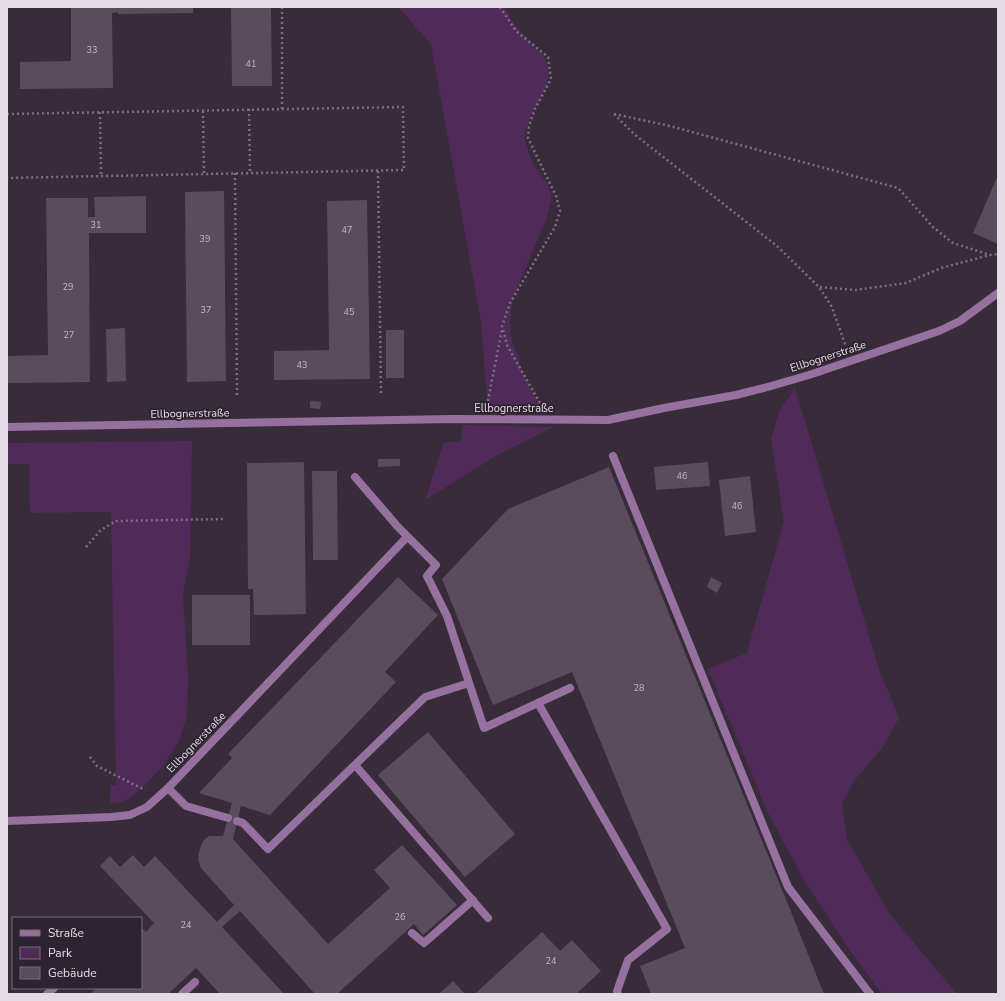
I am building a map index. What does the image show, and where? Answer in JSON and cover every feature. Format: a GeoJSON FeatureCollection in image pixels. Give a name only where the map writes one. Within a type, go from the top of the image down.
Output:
{"type":"FeatureCollection","features":[{"type":"Feature","properties":{"kind":"street","name":"Ellbognerstraße"},"geometry":{"type":"LineString","coordinates":[[7,427],[549,419],[608,420],[764,388],[850,361],[939,331],[960,321],[998,293]]}},
{"type":"Feature","properties":{"kind":"street"},"geometry":{"type":"LineString","coordinates":[[613,456],[788,886],[870,994]]}},
{"type":"Feature","properties":{"kind":"street"},"geometry":{"type":"LineString","coordinates":[[355,477],[407,537],[436,565],[427,576],[447,616],[484,728],[570,688]]}},
{"type":"Feature","properties":{"kind":"street","name":"Ellbognerstraße"},"geometry":{"type":"LineString","coordinates":[[7,821],[111,817],[130,815],[147,807],[168,788],[407,537]]}},
{"type":"Feature","properties":{"kind":"street"},"geometry":{"type":"LineString","coordinates":[[237,821],[243,823],[268,849],[425,696],[469,683]]}},
{"type":"Feature","properties":{"kind":"street"},"geometry":{"type":"LineString","coordinates":[[538,703],[668,929],[628,960],[617,990],[618,994]]}},
{"type":"Feature","properties":{"kind":"street"},"geometry":{"type":"LineString","coordinates":[[355,765],[488,918]]}},
{"type":"Feature","properties":{"kind":"street"},"geometry":{"type":"LineString","coordinates":[[168,788],[186,806],[228,818]]}},
{"type":"Feature","properties":{"kind":"street"},"geometry":{"type":"LineString","coordinates":[[412,933],[424,943],[473,900]]}},
{"type":"Feature","properties":{"kind":"street"},"geometry":{"type":"LineString","coordinates":[[182,994],[195,982]]}},
{"type":"Feature","properties":{"kind":"path"},"geometry":{"type":"LineString","coordinates":[[282,7],[282,109]]}},
{"type":"Feature","properties":{"kind":"path"},"geometry":{"type":"LineString","coordinates":[[484,420],[502,326],[510,303],[555,227],[560,210],[556,196],[528,138],[529,126],[535,109],[551,79],[548,57],[516,31],[500,7]]}},
{"type":"Feature","properties":{"kind":"path"},"geometry":{"type":"LineString","coordinates":[[7,114],[403,107],[404,170],[7,178]]}},
{"type":"Feature","properties":{"kind":"path"},"geometry":{"type":"LineString","coordinates":[[249,109],[250,173]]}},
{"type":"Feature","properties":{"kind":"path"},"geometry":{"type":"LineString","coordinates":[[203,110],[204,174]]}},
{"type":"Feature","properties":{"kind":"path"},"geometry":{"type":"LineString","coordinates":[[100,112],[101,176]]}},
{"type":"Feature","properties":{"kind":"path"},"geometry":{"type":"LineString","coordinates":[[850,361],[832,307],[819,287],[777,246],[634,134],[614,114],[670,126],[898,188],[933,228],[953,243],[990,255]]}},
{"type":"Feature","properties":{"kind":"path"},"geometry":{"type":"LineString","coordinates":[[378,171],[381,394]]}},
{"type":"Feature","properties":{"kind":"path"},"geometry":{"type":"LineString","coordinates":[[235,173],[237,396]]}},
{"type":"Feature","properties":{"kind":"path"},"geometry":{"type":"LineString","coordinates":[[819,287],[856,290],[906,283],[941,268],[998,254]]}},
{"type":"Feature","properties":{"kind":"path"},"geometry":{"type":"LineString","coordinates":[[502,326],[507,345],[549,419]]}},
{"type":"Feature","properties":{"kind":"path"},"geometry":{"type":"LineString","coordinates":[[86,547],[101,530],[116,521],[226,519]]}},
{"type":"Feature","properties":{"kind":"path"},"geometry":{"type":"LineString","coordinates":[[90,756],[97,766],[159,797]]}},
{"type":"Feature","properties":{"kind":"green space"},"geometry":{"type":"Polygon","coordinates":[[[398,7],[505,7],[514,24],[544,56],[549,72],[547,85],[531,116],[525,133],[526,146],[535,167],[547,183],[552,196],[546,220],[513,298],[510,319],[510,334],[523,374],[543,413],[488,413],[481,322],[431,44],[398,7]]]}},
{"type":"Feature","properties":{"kind":"green space"},"geometry":{"type":"Polygon","coordinates":[[[795,388],[879,669],[899,718],[883,747],[854,781],[842,804],[847,839],[889,913],[957,994],[882,994],[850,951],[804,880],[767,811],[708,669],[747,653],[784,521],[771,440],[779,411],[795,388]]]}},
{"type":"Feature","properties":{"kind":"green space"},"geometry":{"type":"Polygon","coordinates":[[[462,425],[553,427],[499,454],[425,500],[444,442],[461,442],[462,425]]]}},
{"type":"Feature","properties":{"kind":"green space"},"geometry":{"type":"Polygon","coordinates":[[[192,441],[190,558],[183,593],[188,678],[187,716],[179,741],[162,767],[131,797],[121,802],[110,804],[110,785],[116,785],[111,512],[30,513],[29,464],[7,464],[7,443],[192,441]]]}},
{"type":"Feature","properties":{"kind":"building"},"geometry":{"type":"Polygon","coordinates":[[[71,7],[193,7],[193,13],[112,13],[113,88],[20,89],[20,62],[71,61],[71,7]]]}},
{"type":"Feature","properties":{"kind":"building"},"geometry":{"type":"Polygon","coordinates":[[[231,7],[271,7],[272,86],[232,86],[231,7]]]}},
{"type":"Feature","properties":{"kind":"building"},"geometry":{"type":"Polygon","coordinates":[[[998,175],[998,244],[973,233],[998,175]]]}},
{"type":"Feature","properties":{"kind":"building"},"geometry":{"type":"Polygon","coordinates":[[[224,191],[226,381],[187,382],[185,192],[224,191]]]}},
{"type":"Feature","properties":{"kind":"building"},"geometry":{"type":"Polygon","coordinates":[[[146,196],[146,233],[89,233],[90,382],[7,383],[7,356],[48,355],[46,198],[88,198],[88,217],[95,217],[94,197],[146,196]]]}},
{"type":"Feature","properties":{"kind":"building"},"geometry":{"type":"Polygon","coordinates":[[[367,200],[370,379],[274,380],[274,351],[329,350],[327,201],[367,200]]]}},
{"type":"Feature","properties":{"kind":"building"},"geometry":{"type":"Polygon","coordinates":[[[125,328],[126,381],[107,382],[106,329],[125,328]]]}},
{"type":"Feature","properties":{"kind":"building"},"geometry":{"type":"Polygon","coordinates":[[[386,330],[404,330],[404,378],[386,378],[386,330]]]}},
{"type":"Feature","properties":{"kind":"building"},"geometry":{"type":"Polygon","coordinates":[[[310,401],[321,402],[320,409],[310,408],[310,401]]]}},
{"type":"Feature","properties":{"kind":"building"},"geometry":{"type":"Polygon","coordinates":[[[378,459],[400,459],[400,466],[378,467],[378,459]]]}},
{"type":"Feature","properties":{"kind":"building"},"geometry":{"type":"Polygon","coordinates":[[[304,462],[306,614],[254,615],[253,589],[248,589],[247,463],[304,462]]]}},
{"type":"Feature","properties":{"kind":"building"},"geometry":{"type":"Polygon","coordinates":[[[708,462],[710,486],[656,490],[654,467],[708,462]]]}},
{"type":"Feature","properties":{"kind":"building"},"geometry":{"type":"Polygon","coordinates":[[[609,467],[824,994],[651,994],[640,966],[685,948],[572,672],[493,705],[442,579],[508,509],[609,467]]]}},
{"type":"Feature","properties":{"kind":"building"},"geometry":{"type":"Polygon","coordinates":[[[312,471],[337,471],[338,560],[313,560],[312,471]]]}},
{"type":"Feature","properties":{"kind":"building"},"geometry":{"type":"Polygon","coordinates":[[[750,476],[756,532],[725,536],[719,480],[750,476]]]}},
{"type":"Feature","properties":{"kind":"building"},"geometry":{"type":"Polygon","coordinates":[[[398,577],[438,615],[385,672],[396,682],[270,815],[241,806],[233,839],[328,944],[390,888],[374,870],[402,845],[457,905],[423,935],[414,924],[337,994],[315,994],[240,911],[222,927],[284,994],[220,994],[196,968],[168,994],[90,994],[95,989],[142,989],[142,930],[143,929],[146,932],[154,923],[100,866],[110,856],[120,867],[133,855],[144,867],[155,856],[217,922],[234,905],[201,868],[198,860],[203,841],[209,836],[223,836],[232,803],[199,793],[232,758],[228,754],[398,577]]]}},
{"type":"Feature","properties":{"kind":"building"},"geometry":{"type":"Polygon","coordinates":[[[711,577],[722,583],[717,593],[707,587],[711,577]]]}},
{"type":"Feature","properties":{"kind":"building"},"geometry":{"type":"Polygon","coordinates":[[[192,595],[250,595],[250,645],[192,645],[192,595]]]}},
{"type":"Feature","properties":{"kind":"building"},"geometry":{"type":"Polygon","coordinates":[[[428,732],[515,834],[465,877],[378,775],[428,732]]]}},
{"type":"Feature","properties":{"kind":"building"},"geometry":{"type":"Polygon","coordinates":[[[542,932],[560,951],[572,940],[601,971],[576,994],[475,994],[542,932]]]}},
{"type":"Feature","properties":{"kind":"building"},"geometry":{"type":"Polygon","coordinates":[[[453,981],[465,994],[439,994],[453,981]]]}}]}
